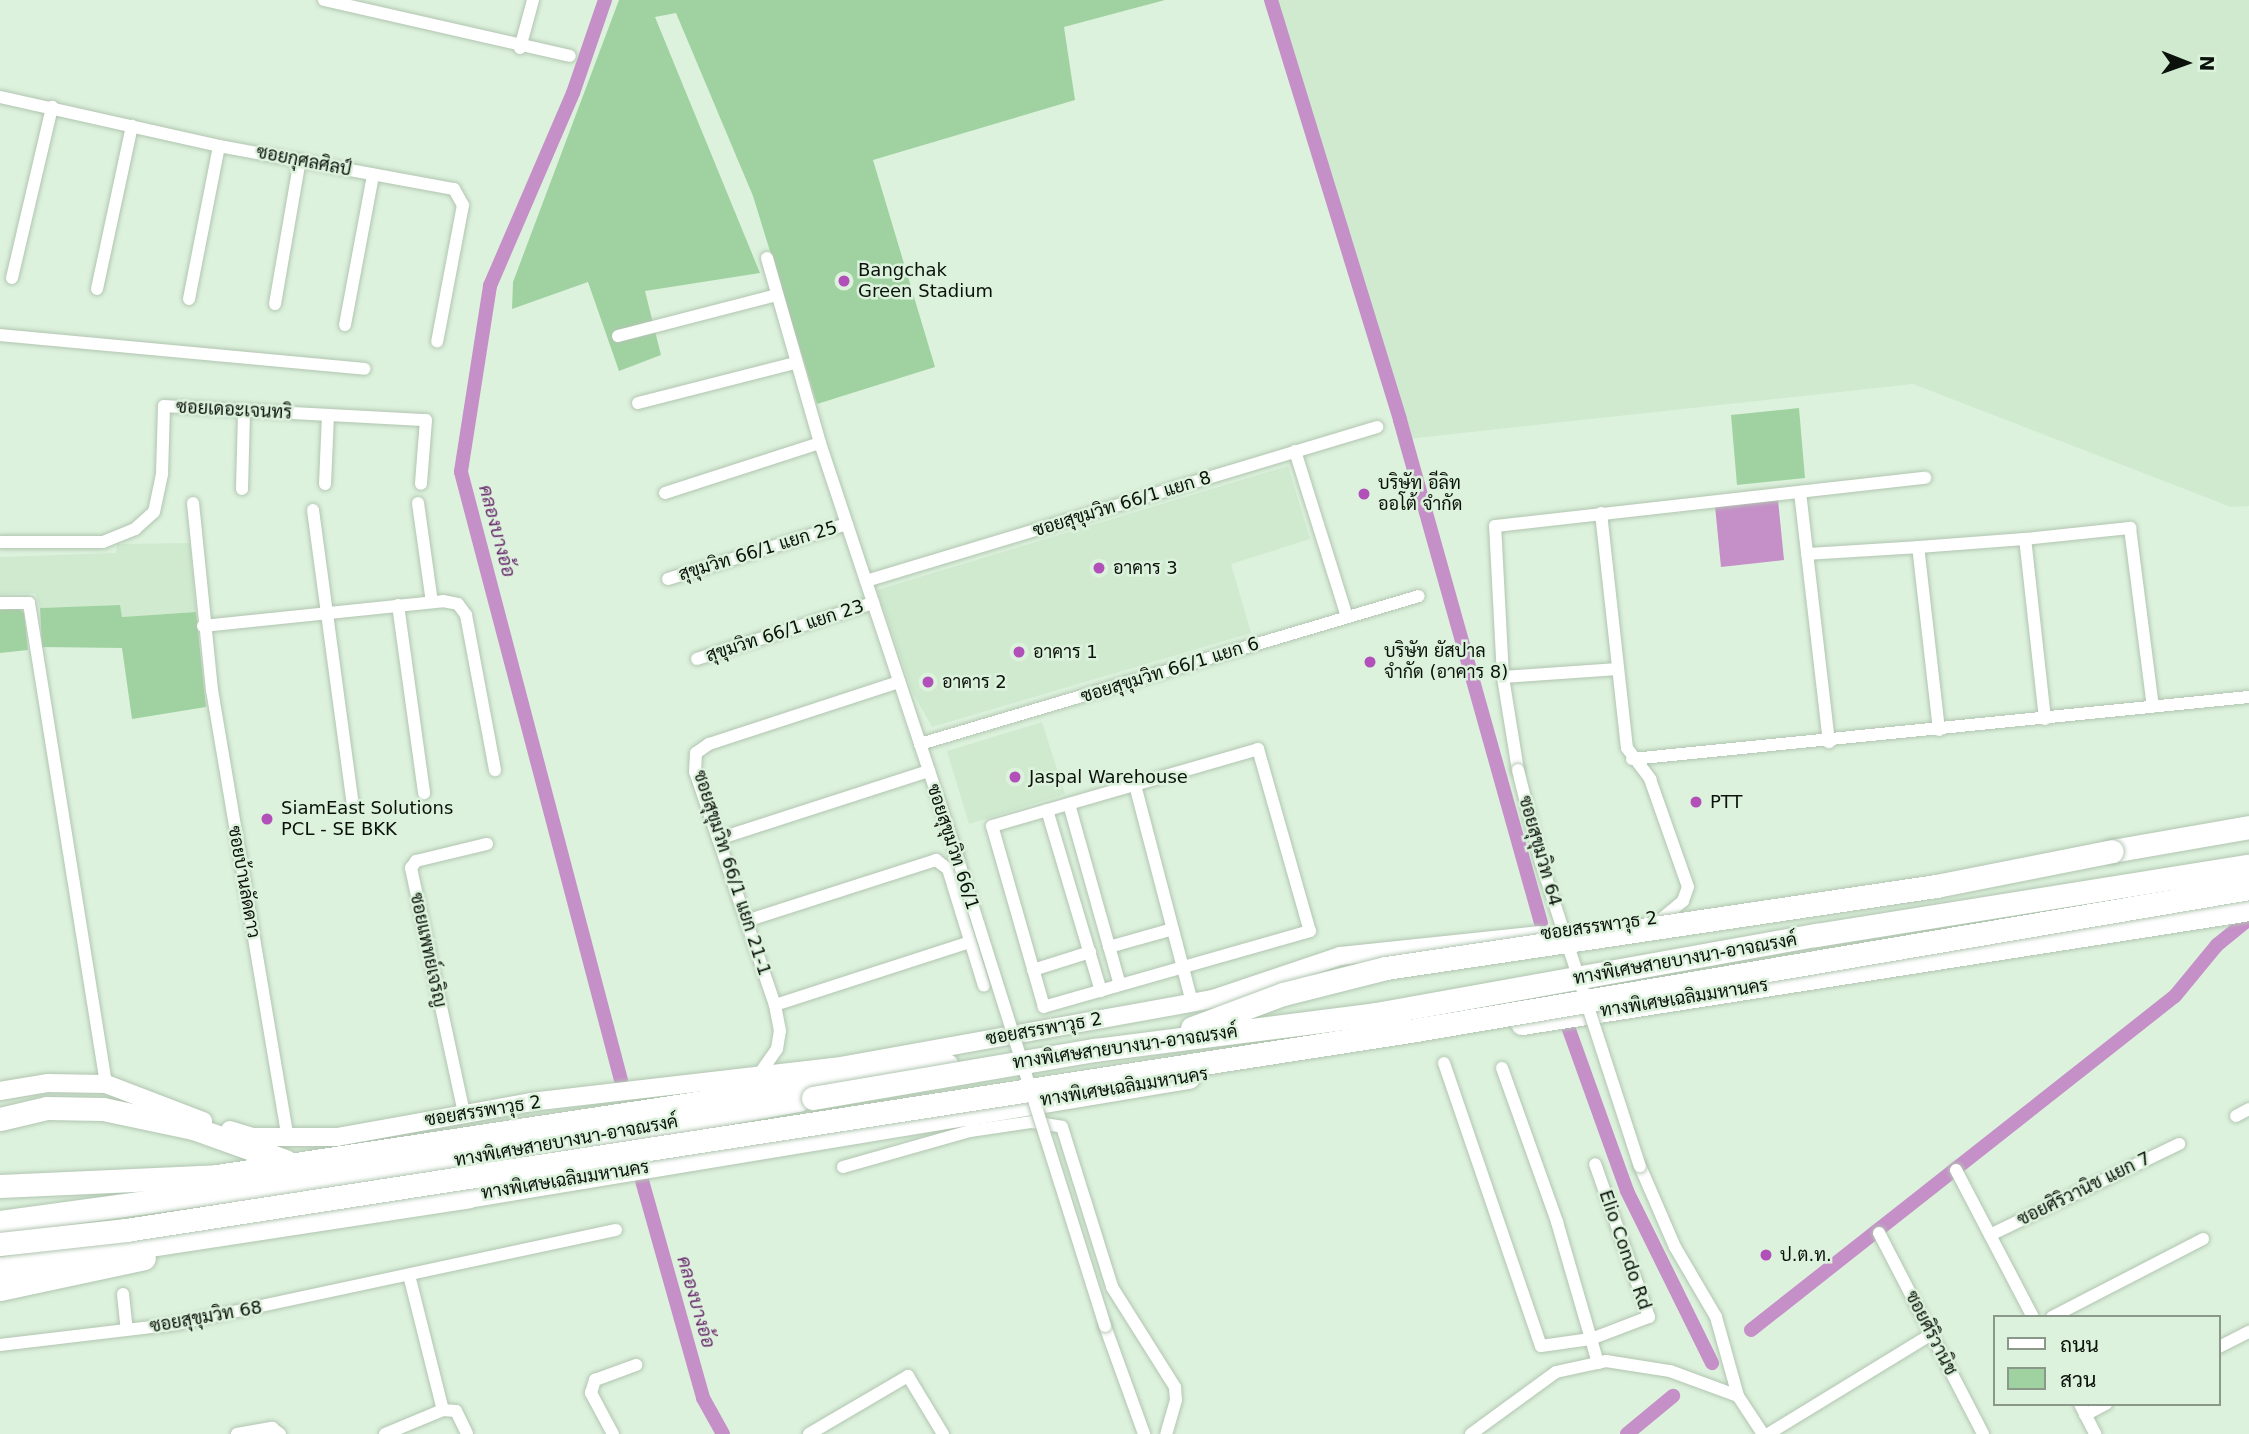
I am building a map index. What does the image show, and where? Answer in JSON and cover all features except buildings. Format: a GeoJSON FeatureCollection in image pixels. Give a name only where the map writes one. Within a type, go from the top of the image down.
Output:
{"type":"FeatureCollection","features":[{"type":"Feature","properties":{"kind":"highway"},"geometry":{"type":"LineString","coordinates":[[1157,1041],[1283,994],[1386,968],[1936,886],[2249,827]]}},
{"type":"Feature","properties":{"kind":"highway","name":"ทางพิเศษสายบางนา-อาจณรงค์"},"geometry":{"type":"LineString","coordinates":[[0,1223],[534,1149],[918,1079],[1157,1041],[1376,1014],[1937,915],[2249,866]]}},
{"type":"Feature","properties":{"kind":"highway","name":"ทางพิเศษเฉลิมมหานคร"},"geometry":{"type":"LineString","coordinates":[[0,1186],[218,1176],[789,1087],[1368,1010],[2249,876]]}},
{"type":"Feature","properties":{"kind":"highway","name":"ทางพิเศษสายบางนา-อาจณรงค์"},"geometry":{"type":"LineString","coordinates":[[0,1244],[126,1230],[1416,1030],[2249,888]]}},
{"type":"Feature","properties":{"kind":"highway","name":"ทางพิเศษเฉลิมมหานคร"},"geometry":{"type":"LineString","coordinates":[[0,1268],[1422,1038],[2249,909]]}},
{"type":"Feature","properties":{"kind":"highway"},"geometry":{"type":"LineString","coordinates":[[0,1119],[47,1108],[103,1109],[193,1128],[258,1155],[302,1163]]}},
{"type":"Feature","properties":{"kind":"highway"},"geometry":{"type":"LineString","coordinates":[[0,1289],[102,1270],[238,1231]]}},
{"type":"Feature","properties":{"kind":"street"},"geometry":{"type":"LineString","coordinates":[[324,0],[520,48],[570,56]]}},
{"type":"Feature","properties":{"kind":"street"},"geometry":{"type":"LineString","coordinates":[[520,48],[533,0]]}},
{"type":"Feature","properties":{"kind":"street","name":"ซอยกุศลศิลป์"},"geometry":{"type":"LineString","coordinates":[[0,97],[219,146],[454,189],[461,194],[463,205],[436,342]]}},
{"type":"Feature","properties":{"kind":"street"},"geometry":{"type":"LineString","coordinates":[[12,278],[52,107]]}},
{"type":"Feature","properties":{"kind":"street"},"geometry":{"type":"LineString","coordinates":[[97,289],[132,126]]}},
{"type":"Feature","properties":{"kind":"street"},"geometry":{"type":"LineString","coordinates":[[189,299],[219,146]]}},
{"type":"Feature","properties":{"kind":"street"},"geometry":{"type":"LineString","coordinates":[[275,304],[300,160]]}},
{"type":"Feature","properties":{"kind":"street"},"geometry":{"type":"LineString","coordinates":[[345,325],[373,175]]}},
{"type":"Feature","properties":{"kind":"street","name":"ซอยสุขุมวิท 66/1"},"geometry":{"type":"LineString","coordinates":[[766,258],[820,443],[956,853],[1105,1326],[1144,1434]]}},
{"type":"Feature","properties":{"kind":"street"},"geometry":{"type":"LineString","coordinates":[[618,336],[776,295]]}},
{"type":"Feature","properties":{"kind":"street"},"geometry":{"type":"LineString","coordinates":[[0,335],[364,369]]}},
{"type":"Feature","properties":{"kind":"street"},"geometry":{"type":"LineString","coordinates":[[638,403],[795,363]]}},
{"type":"Feature","properties":{"kind":"street","name":"ซอยเดอะเจนทริ"},"geometry":{"type":"LineString","coordinates":[[0,542],[103,542],[135,529],[154,512],[162,474],[164,406],[426,420],[421,484]]}},
{"type":"Feature","properties":{"kind":"street"},"geometry":{"type":"LineString","coordinates":[[242,489],[244,411]]}},
{"type":"Feature","properties":{"kind":"street"},"geometry":{"type":"LineString","coordinates":[[325,484],[328,416]]}},
{"type":"Feature","properties":{"kind":"street","name":"ซอยสุขุมวิท 66/1 แยก 8"},"geometry":{"type":"LineString","coordinates":[[866,581],[1377,427]]}},
{"type":"Feature","properties":{"kind":"street"},"geometry":{"type":"LineString","coordinates":[[665,493],[820,443]]}},
{"type":"Feature","properties":{"kind":"street"},"geometry":{"type":"LineString","coordinates":[[1295,452],[1346,617]]}},
{"type":"Feature","properties":{"kind":"street"},"geometry":{"type":"LineString","coordinates":[[1601,513],[1925,478]]}},
{"type":"Feature","properties":{"kind":"street"},"geometry":{"type":"LineString","coordinates":[[1800,492],[1829,742]]}},
{"type":"Feature","properties":{"kind":"street","name":"ซอยบ้านลัดดาว"},"geometry":{"type":"LineString","coordinates":[[193,503],[203,626],[288,1138]]}},
{"type":"Feature","properties":{"kind":"street"},"geometry":{"type":"LineString","coordinates":[[418,503],[432,602]]}},
{"type":"Feature","properties":{"kind":"street"},"geometry":{"type":"LineString","coordinates":[[313,510],[353,806]]}},
{"type":"Feature","properties":{"kind":"street","name":"ซอยสุขุมวิท 64"},"geometry":{"type":"LineString","coordinates":[[1601,513],[1495,526],[1503,677],[1518,770],[1541,862],[1640,1166],[1675,1247],[1716,1317],[1738,1396],[1765,1434]]}},
{"type":"Feature","properties":{"kind":"street","name":"ซอยสรรพาวุธ 2"},"geometry":{"type":"LineString","coordinates":[[0,1091],[48,1083],[106,1084],[253,1137],[337,1136],[464,1113],[835,1066],[1192,1003],[1340,956],[1658,922],[1683,901],[1688,887],[1650,779],[1627,748],[1601,513]]}},
{"type":"Feature","properties":{"kind":"street","name":"สุขุมวิท 66/1 แยก 25"},"geometry":{"type":"LineString","coordinates":[[668,579],[847,524]]}},
{"type":"Feature","properties":{"kind":"street"},"geometry":{"type":"LineString","coordinates":[[1807,554],[2025,539],[2130,528],[2153,707]]}},
{"type":"Feature","properties":{"kind":"street"},"geometry":{"type":"LineString","coordinates":[[2025,539],[2045,719]]}},
{"type":"Feature","properties":{"kind":"street"},"geometry":{"type":"LineString","coordinates":[[1918,547],[1939,730]]}},
{"type":"Feature","properties":{"kind":"street","name":"ซอยสุขุมวิท 66/1 แยก 6"},"geometry":{"type":"LineString","coordinates":[[920,744],[1419,596]]}},
{"type":"Feature","properties":{"kind":"street"},"geometry":{"type":"LineString","coordinates":[[203,626],[398,605],[452,602],[466,615],[495,770]]}},
{"type":"Feature","properties":{"kind":"street"},"geometry":{"type":"LineString","coordinates":[[0,603],[29,603],[106,1084]]}},
{"type":"Feature","properties":{"kind":"street","name":"สุขุมวิท 66/1 แยก 23"},"geometry":{"type":"LineString","coordinates":[[697,659],[873,603]]}},
{"type":"Feature","properties":{"kind":"street"},"geometry":{"type":"LineString","coordinates":[[398,605],[424,793]]}},
{"type":"Feature","properties":{"kind":"street"},"geometry":{"type":"LineString","coordinates":[[1503,677],[1618,669]]}},
{"type":"Feature","properties":{"kind":"street","name":"ซอยสุขุมวิท 66/1 แยก 21-1"},"geometry":{"type":"LineString","coordinates":[[758,1076],[777,1049],[780,1031],[775,1005],[695,772],[696,753],[709,744],[899,682]]}},
{"type":"Feature","properties":{"kind":"street"},"geometry":{"type":"LineString","coordinates":[[1632,758],[1829,742],[2249,697]]}},
{"type":"Feature","properties":{"kind":"street"},"geometry":{"type":"LineString","coordinates":[[1258,749],[1310,931],[1044,1007],[992,826],[1069,804],[1258,749]]}},
{"type":"Feature","properties":{"kind":"street"},"geometry":{"type":"LineString","coordinates":[[718,839],[929,771]]}},
{"type":"Feature","properties":{"kind":"street"},"geometry":{"type":"LineString","coordinates":[[1135,785],[1192,1003]]}},
{"type":"Feature","properties":{"kind":"street"},"geometry":{"type":"LineString","coordinates":[[1069,804],[1120,985]]}},
{"type":"Feature","properties":{"kind":"street"},"geometry":{"type":"LineString","coordinates":[[1047,810],[1101,991]]}},
{"type":"Feature","properties":{"kind":"street","name":"ซอยแพทย์เจริญ"},"geometry":{"type":"LineString","coordinates":[[464,1113],[411,868],[416,861],[487,844]]}},
{"type":"Feature","properties":{"kind":"street"},"geometry":{"type":"LineString","coordinates":[[746,921],[936,860],[948,869],[984,986]]}},
{"type":"Feature","properties":{"kind":"street"},"geometry":{"type":"LineString","coordinates":[[1109,947],[1173,929]]}},
{"type":"Feature","properties":{"kind":"street"},"geometry":{"type":"LineString","coordinates":[[775,1005],[970,942]]}},
{"type":"Feature","properties":{"kind":"street"},"geometry":{"type":"LineString","coordinates":[[1033,970],[1090,952]]}},
{"type":"Feature","properties":{"kind":"street"},"geometry":{"type":"LineString","coordinates":[[1444,1063],[1541,1346],[1591,1339]]}},
{"type":"Feature","properties":{"kind":"street"},"geometry":{"type":"LineString","coordinates":[[1502,1068],[1558,1222],[1598,1363]]}},
{"type":"Feature","properties":{"kind":"street"},"geometry":{"type":"LineString","coordinates":[[2236,1116],[2249,1109]]}},
{"type":"Feature","properties":{"kind":"street"},"geometry":{"type":"LineString","coordinates":[[843,1167],[970,1131],[1032,1122],[1062,1127],[1112,1287],[1175,1387],[1176,1400],[1166,1434]]}},
{"type":"Feature","properties":{"kind":"street","name":"ซอยศิริวานิช แยก 7"},"geometry":{"type":"LineString","coordinates":[[1990,1235],[2179,1144]]}},
{"type":"Feature","properties":{"kind":"street","name":"Elio Condo Rd"},"geometry":{"type":"LineString","coordinates":[[1591,1339],[1649,1317],[1595,1164]]}},
{"type":"Feature","properties":{"kind":"street"},"geometry":{"type":"LineString","coordinates":[[1956,1170],[2032,1315]]}},
{"type":"Feature","properties":{"kind":"street","name":"ซอยสุขุมวิท 68"},"geometry":{"type":"LineString","coordinates":[[0,1345],[127,1330],[309,1299],[616,1230]]}},
{"type":"Feature","properties":{"kind":"street","name":"ซอยศิริวานิช"},"geometry":{"type":"LineString","coordinates":[[1879,1233],[1983,1434]]}},
{"type":"Feature","properties":{"kind":"street"},"geometry":{"type":"LineString","coordinates":[[2056,1315],[2203,1239]]}},
{"type":"Feature","properties":{"kind":"street"},"geometry":{"type":"LineString","coordinates":[[408,1275],[443,1410]]}},
{"type":"Feature","properties":{"kind":"street"},"geometry":{"type":"LineString","coordinates":[[123,1294],[127,1330]]}},
{"type":"Feature","properties":{"kind":"street"},"geometry":{"type":"LineString","coordinates":[[2221,1346],[2249,1332]]}},
{"type":"Feature","properties":{"kind":"street"},"geometry":{"type":"LineString","coordinates":[[1765,1434],[1932,1334]]}},
{"type":"Feature","properties":{"kind":"street"},"geometry":{"type":"LineString","coordinates":[[1471,1434],[1556,1372],[1598,1363],[1670,1371],[1738,1396]]}},
{"type":"Feature","properties":{"kind":"street"},"geometry":{"type":"LineString","coordinates":[[614,1434],[592,1393],[595,1380],[636,1365]]}},
{"type":"Feature","properties":{"kind":"street"},"geometry":{"type":"LineString","coordinates":[[809,1434],[908,1376],[943,1434]]}},
{"type":"Feature","properties":{"kind":"street"},"geometry":{"type":"LineString","coordinates":[[385,1434],[443,1410],[459,1413],[467,1434]]}},
{"type":"Feature","properties":{"kind":"street"},"geometry":{"type":"LineString","coordinates":[[2082,1410],[2095,1434]]}},
{"type":"Feature","properties":{"kind":"street"},"geometry":{"type":"LineString","coordinates":[[237,1434],[272,1428],[280,1434]]}},
{"type":"Feature","properties":{"kind":"shaded area"},"geometry":{"type":"Polygon","coordinates":[[[1278,0],[2249,0],[2249,506],[2231,507],[1913,384],[1407,439],[1278,0]]]}},
{"type":"Feature","properties":{"kind":"shaded area"},"geometry":{"type":"Polygon","coordinates":[[[1288,466],[1310,539],[1231,564],[1251,633],[932,727],[913,693],[877,590],[1288,466]]]}},
{"type":"Feature","properties":{"kind":"shaded area"},"geometry":{"type":"Polygon","coordinates":[[[1778,500],[1784,560],[1721,567],[1715,506],[1778,500]]]}},
{"type":"Feature","properties":{"kind":"shaded area"},"geometry":{"type":"Polygon","coordinates":[[[190,543],[196,612],[122,617],[119,605],[40,608],[35,593],[0,594],[0,557],[116,553],[117,544],[190,543]]]}},
{"type":"Feature","properties":{"kind":"shaded area"},"geometry":{"type":"Polygon","coordinates":[[[1042,722],[1065,794],[969,824],[947,751],[1042,722]]]}},
{"type":"Feature","properties":{"kind":"green space"},"geometry":{"type":"Polygon","coordinates":[[[619,0],[1165,0],[1064,27],[1075,100],[873,160],[935,367],[817,404],[753,196],[676,13],[655,17],[760,273],[645,291],[661,355],[619,371],[588,282],[512,309],[513,282],[619,0]]]}},
{"type":"Feature","properties":{"kind":"green space"},"geometry":{"type":"Polygon","coordinates":[[[1799,408],[1805,478],[1737,485],[1731,415],[1799,408]]]}},
{"type":"Feature","properties":{"kind":"green space"},"geometry":{"type":"Polygon","coordinates":[[[120,605],[122,617],[196,612],[206,707],[132,719],[122,648],[42,647],[40,608],[120,605]]]}},
{"type":"Feature","properties":{"kind":"green space"},"geometry":{"type":"Polygon","coordinates":[[[19,609],[24,613],[28,650],[0,653],[0,610],[19,609]]]}},
{"type":"Feature","properties":{"kind":"waterway","name":"คลองบางอ้อ"},"geometry":{"type":"LineString","coordinates":[[605,0],[573,93],[490,286],[461,472],[621,1080]]}},
{"type":"Feature","properties":{"kind":"waterway"},"geometry":{"type":"LineString","coordinates":[[1271,0],[1400,420],[1541,923]]}},
{"type":"Feature","properties":{"kind":"waterway"},"geometry":{"type":"LineString","coordinates":[[1751,1330],[2175,996],[2217,945],[2249,919]]}},
{"type":"Feature","properties":{"kind":"waterway"},"geometry":{"type":"LineString","coordinates":[[1567,1024],[1627,1191],[1712,1363]]}},
{"type":"Feature","properties":{"kind":"waterway","name":"คลองบางอ้อ"},"geometry":{"type":"LineString","coordinates":[[641,1177],[703,1398],[723,1434]]}},
{"type":"Feature","properties":{"kind":"waterway"},"geometry":{"type":"LineString","coordinates":[[1627,1434],[1673,1396]]}},
{"type":"Feature","properties":{"kind":"place","name":"Bangchak Green Stadium"},"geometry":{"type":"Point","coordinates":[844,281]}},
{"type":"Feature","properties":{"kind":"place","name":"บริษัท อีลิท ออโต้ จำกัด"},"geometry":{"type":"Point","coordinates":[1364,494]}},
{"type":"Feature","properties":{"kind":"place","name":"อาคาร 3"},"geometry":{"type":"Point","coordinates":[1099,568]}},
{"type":"Feature","properties":{"kind":"place","name":"อาคาร 1"},"geometry":{"type":"Point","coordinates":[1019,652]}},
{"type":"Feature","properties":{"kind":"place","name":"บริษัท ยัสปาล จำกัด (อาคาร 8)"},"geometry":{"type":"Point","coordinates":[1370,662]}},
{"type":"Feature","properties":{"kind":"place","name":"อาคาร 2"},"geometry":{"type":"Point","coordinates":[928,682]}},
{"type":"Feature","properties":{"kind":"place","name":"Jaspal Warehouse"},"geometry":{"type":"Point","coordinates":[1015,777]}},
{"type":"Feature","properties":{"kind":"place","name":"PTT"},"geometry":{"type":"Point","coordinates":[1696,802]}},
{"type":"Feature","properties":{"kind":"place","name":"SiamEast Solutions PCL - SE BKK"},"geometry":{"type":"Point","coordinates":[267,819]}},
{"type":"Feature","properties":{"kind":"place","name":"ป.ต.ท."},"geometry":{"type":"Point","coordinates":[1766,1255]}}]}
